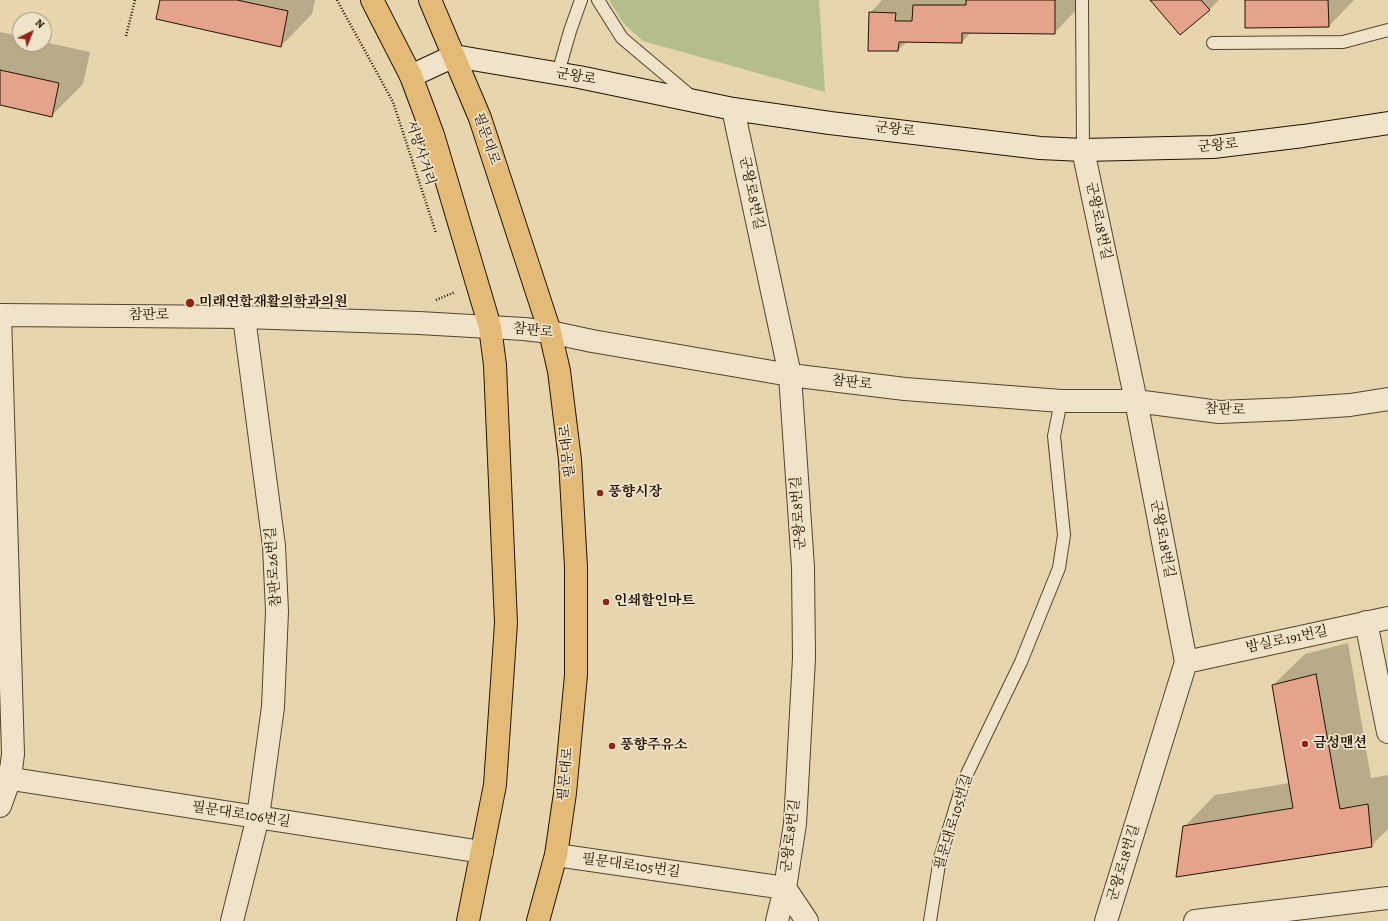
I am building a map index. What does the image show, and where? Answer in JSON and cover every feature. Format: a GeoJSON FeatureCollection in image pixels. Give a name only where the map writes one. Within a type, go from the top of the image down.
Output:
{"type":"FeatureCollection","features":[{"type":"Feature","properties":{"kind":"main road"},"geometry":{"type":"LineString","coordinates":[[372,0],[411,76],[433,135],[490,327],[495,365],[506,623],[495,785],[468,921]]}},
{"type":"Feature","properties":{"kind":"main road","name":"필문대로"},"geometry":{"type":"LineString","coordinates":[[430,0],[480,118],[550,332],[559,371],[570,460],[576,567],[576,674],[565,793],[556,855],[538,921]]}},
{"type":"Feature","properties":{"kind":"street"},"geometry":{"type":"LineString","coordinates":[[411,76],[454,56]]}},
{"type":"Feature","properties":{"kind":"street","name":"군왕로"},"geometry":{"type":"LineString","coordinates":[[454,56],[558,73],[733,109],[830,123],[1016,145],[1083,150],[1213,147],[1303,136],[1388,123]]}},
{"type":"Feature","properties":{"kind":"street","name":"군왕로8번길"},"geometry":{"type":"LineString","coordinates":[[733,109],[790,375],[803,567],[804,658],[795,824],[778,921]]}},
{"type":"Feature","properties":{"kind":"street","name":"군왕로18번길"},"geometry":{"type":"LineString","coordinates":[[1083,150],[1136,401],[1186,662],[1106,921]]}},
{"type":"Feature","properties":{"kind":"street"},"geometry":{"type":"LineString","coordinates":[[0,316],[3,522],[13,754],[5,777],[0,806]]}},
{"type":"Feature","properties":{"kind":"street","name":"참판로"},"geometry":{"type":"LineString","coordinates":[[0,316],[244,317],[490,327],[550,332],[592,341],[790,375],[905,389],[1061,401],[1136,401],[1219,412],[1343,405],[1388,399]]}},
{"type":"Feature","properties":{"kind":"street","name":"참판로26번길"},"geometry":{"type":"LineString","coordinates":[[232,921],[258,817],[273,707],[277,611],[274,546],[244,317]]}},
{"type":"Feature","properties":{"kind":"street","name":"밤실로191번길"},"geometry":{"type":"LineString","coordinates":[[1186,662],[1388,618]]}},
{"type":"Feature","properties":{"kind":"street"},"geometry":{"type":"LineString","coordinates":[[1366,622],[1388,732]]}},
{"type":"Feature","properties":{"kind":"street","name":"필문대로106번길"},"geometry":{"type":"LineString","coordinates":[[5,777],[482,852]]}},
{"type":"Feature","properties":{"kind":"street","name":"필문대로105번길"},"geometry":{"type":"LineString","coordinates":[[556,855],[785,888]]}},
{"type":"Feature","properties":{"kind":"street"},"geometry":{"type":"LineString","coordinates":[[785,888],[807,921]]}},
{"type":"Feature","properties":{"kind":"street"},"geometry":{"type":"LineString","coordinates":[[1195,921],[1388,898]]}},
{"type":"Feature","properties":{"kind":"lane"},"geometry":{"type":"LineString","coordinates":[[558,73],[581,0]]}},
{"type":"Feature","properties":{"kind":"lane"},"geometry":{"type":"LineString","coordinates":[[598,0],[622,38],[698,102]]}},
{"type":"Feature","properties":{"kind":"lane"},"geometry":{"type":"LineString","coordinates":[[1082,0],[1083,150]]}},
{"type":"Feature","properties":{"kind":"lane"},"geometry":{"type":"LineString","coordinates":[[1213,43],[1343,42],[1388,30]]}},
{"type":"Feature","properties":{"kind":"lane","name":"필문대로105번길"},"geometry":{"type":"LineString","coordinates":[[930,921],[940,858],[964,780],[1021,662],[1060,568],[1064,535],[1054,436],[1061,401]]}},
{"type":"Feature","properties":{"kind":"path"},"geometry":{"type":"LineString","coordinates":[[126,36],[135,0]]}},
{"type":"Feature","properties":{"kind":"path","name":"서방사거리"},"geometry":{"type":"LineString","coordinates":[[337,0],[392,102],[436,234]]}},
{"type":"Feature","properties":{"kind":"path"},"geometry":{"type":"LineString","coordinates":[[435,300],[455,293],[453,285]]}},
{"type":"Feature","properties":{"kind":"green space"},"geometry":{"type":"Polygon","coordinates":[[[609,0],[819,0],[825,92],[643,41],[624,24],[609,0]]]}},
{"type":"Feature","properties":{"kind":"building"},"geometry":{"type":"Polygon","coordinates":[[[160,0],[237,0],[288,11],[281,47],[156,19],[160,0]]]}},
{"type":"Feature","properties":{"kind":"building"},"geometry":{"type":"Polygon","coordinates":[[[966,0],[1055,0],[1055,34],[962,33],[962,43],[899,42],[898,51],[868,51],[869,12],[896,13],[895,21],[912,21],[913,5],[966,5],[966,0]]]}},
{"type":"Feature","properties":{"kind":"building"},"geometry":{"type":"Polygon","coordinates":[[[1150,0],[1201,0],[1210,10],[1180,35],[1150,0]]]}},
{"type":"Feature","properties":{"kind":"building"},"geometry":{"type":"Polygon","coordinates":[[[1245,0],[1328,0],[1329,27],[1245,28],[1245,0]]]}},
{"type":"Feature","properties":{"kind":"building"},"geometry":{"type":"Polygon","coordinates":[[[0,70],[59,83],[52,117],[0,105],[0,70]]]}},
{"type":"Feature","properties":{"kind":"building","name":"금성맨션"},"geometry":{"type":"Polygon","coordinates":[[[1316,674],[1340,809],[1368,804],[1372,847],[1176,877],[1183,826],[1293,808],[1272,685],[1316,674]]]}},
{"type":"Feature","properties":{"kind":"place","name":"미래연합재활의학과의원"},"geometry":{"type":"Point","coordinates":[190,303]}},
{"type":"Feature","properties":{"kind":"place","name":"풍향시장"},"geometry":{"type":"Point","coordinates":[600,493]}},
{"type":"Feature","properties":{"kind":"place","name":"인쇄할인마트"},"geometry":{"type":"Point","coordinates":[606,602]}},
{"type":"Feature","properties":{"kind":"place","name":"금성맨션"},"geometry":{"type":"Point","coordinates":[1305,744]}},
{"type":"Feature","properties":{"kind":"place","name":"풍향주유소"},"geometry":{"type":"Point","coordinates":[612,746]}}]}
